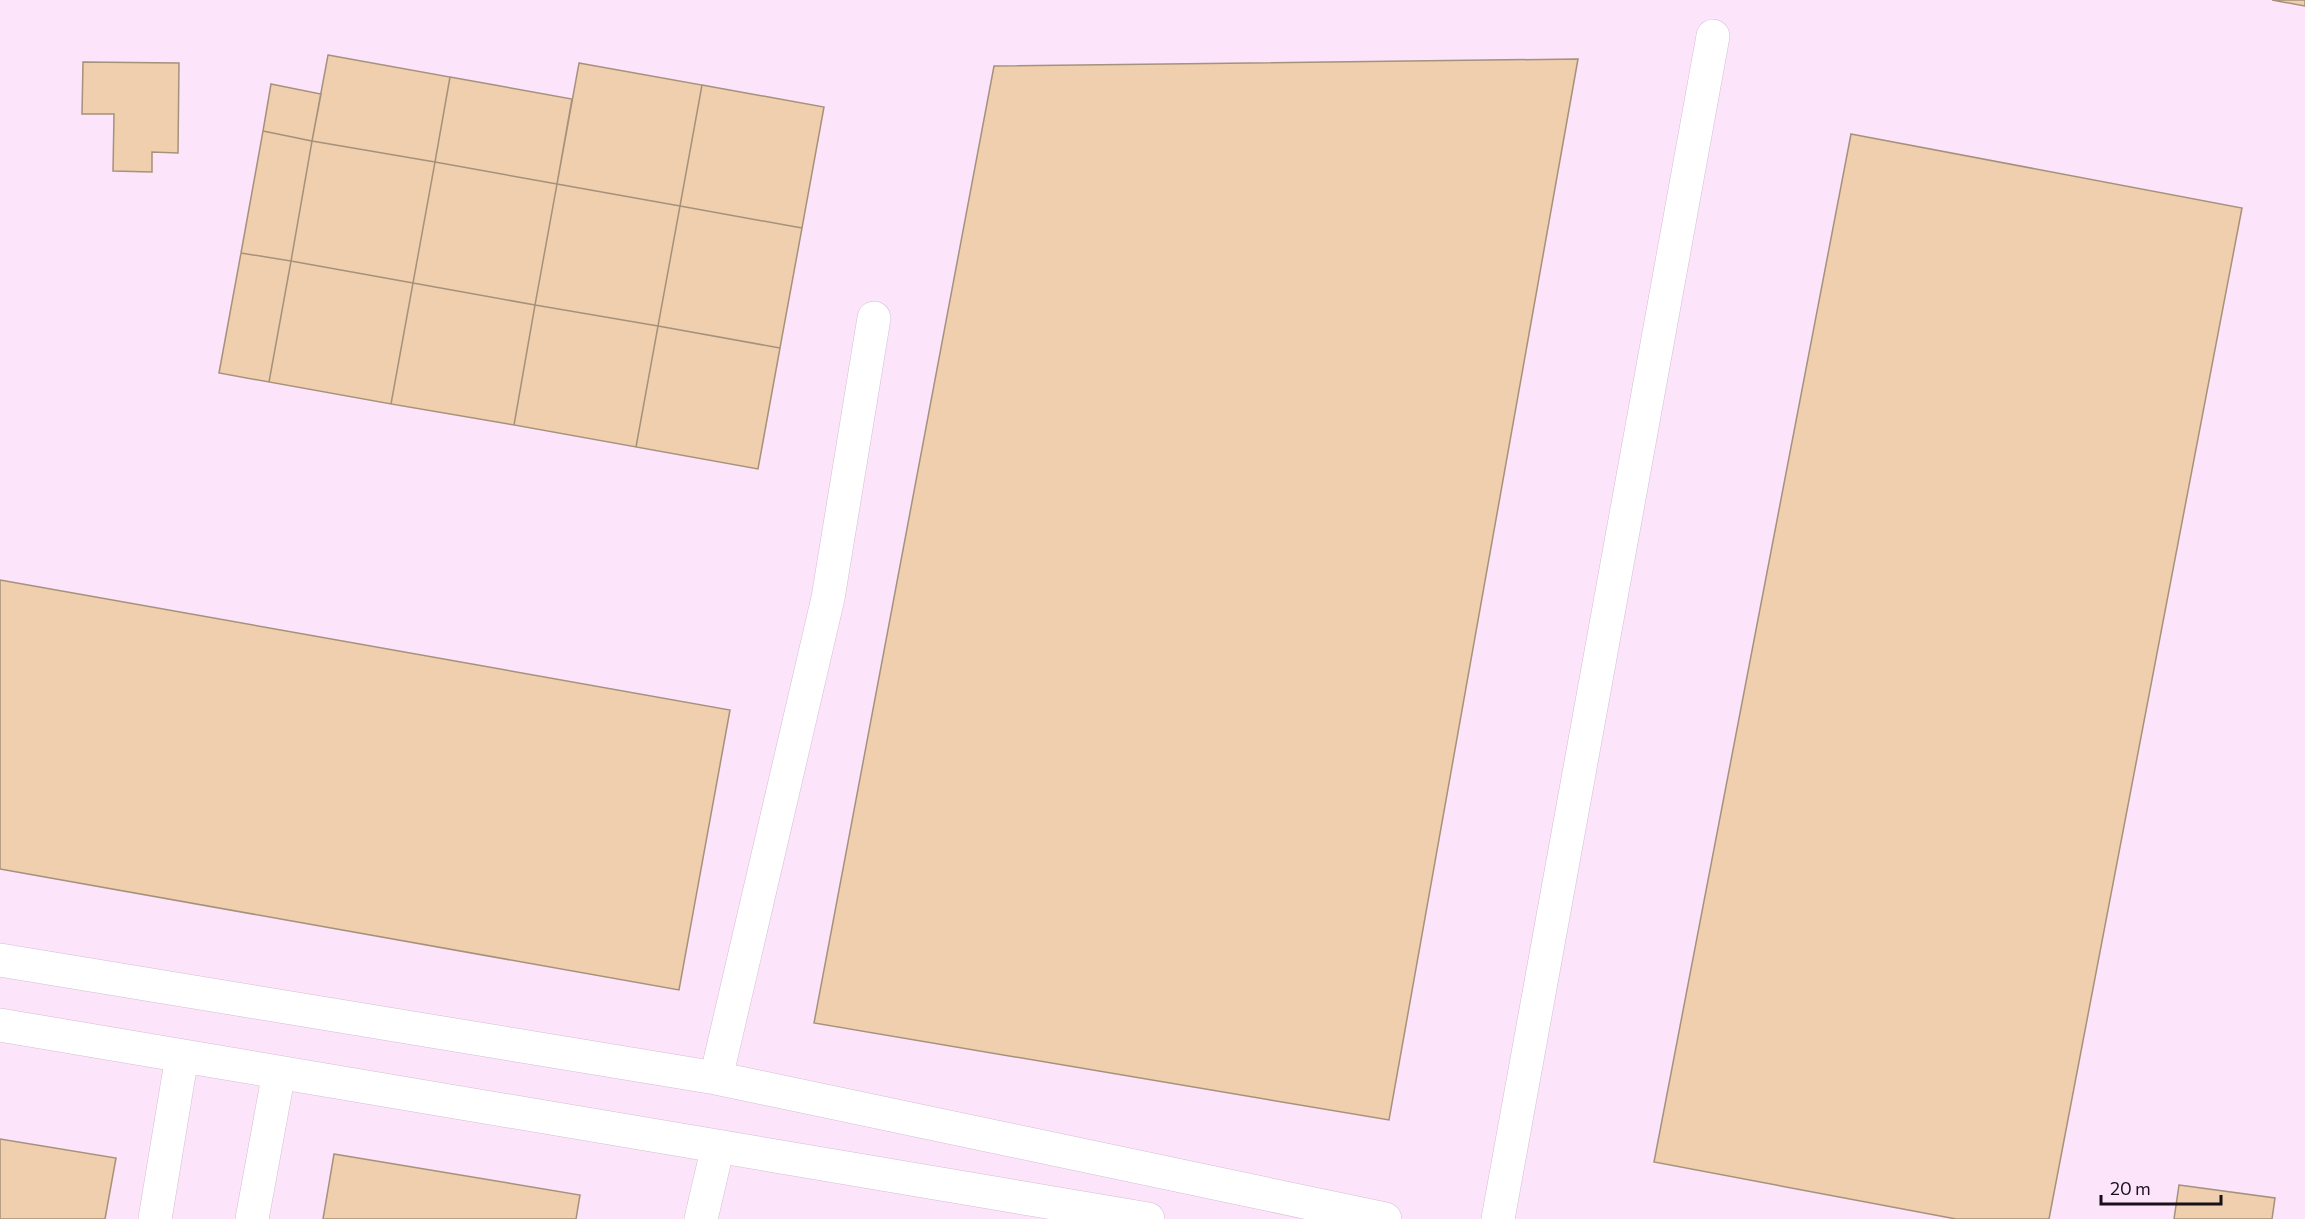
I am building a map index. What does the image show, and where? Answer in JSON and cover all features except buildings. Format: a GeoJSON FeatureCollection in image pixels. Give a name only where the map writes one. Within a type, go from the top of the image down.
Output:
{"type":"FeatureCollection","features":[{"type":"Feature","properties":{"kind":"street"},"geometry":{"type":"LineString","coordinates":[[1498,1219],[1713,36]]}},
{"type":"Feature","properties":{"kind":"street"},"geometry":{"type":"LineString","coordinates":[[716,1078],[828,598],[874,318]]}},
{"type":"Feature","properties":{"kind":"street"},"geometry":{"type":"LineString","coordinates":[[0,960],[716,1078],[1385,1219]]}},
{"type":"Feature","properties":{"kind":"street"},"geometry":{"type":"LineString","coordinates":[[0,1025],[1148,1219]]}},
{"type":"Feature","properties":{"kind":"street"},"geometry":{"type":"LineString","coordinates":[[155,1219],[182,1056]]}},
{"type":"Feature","properties":{"kind":"street"},"geometry":{"type":"LineString","coordinates":[[252,1219],[279,1072]]}},
{"type":"Feature","properties":{"kind":"street"},"geometry":{"type":"LineString","coordinates":[[701,1219],[718,1146]]}}]}
